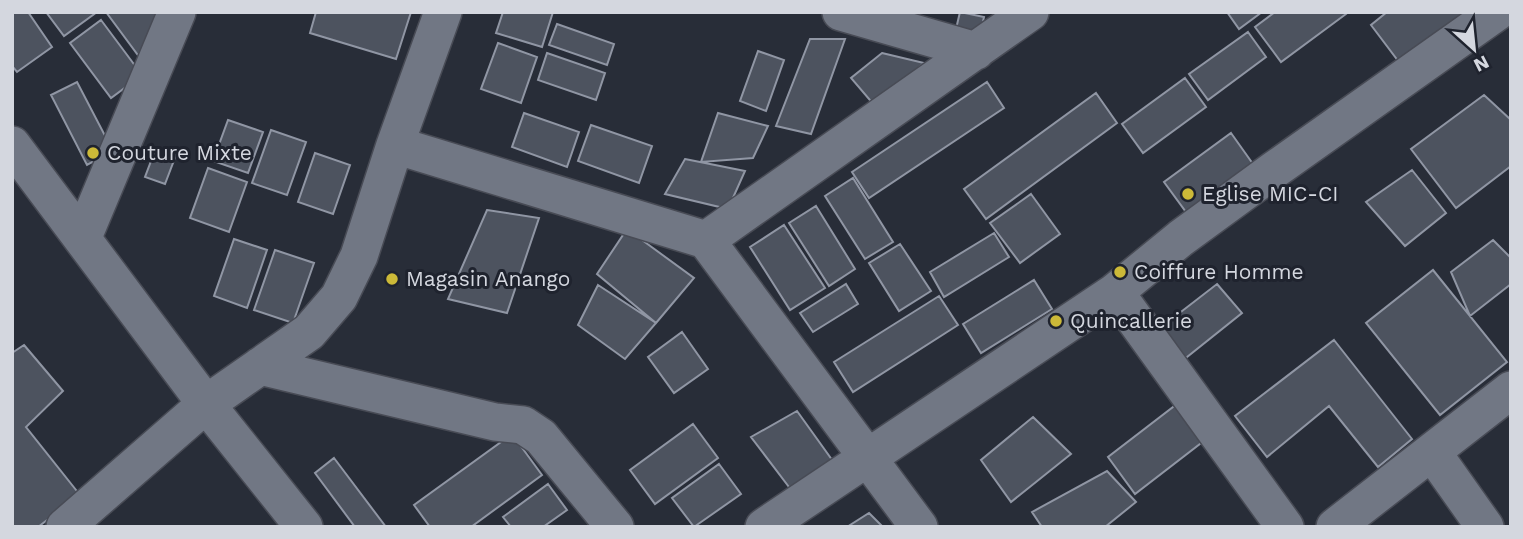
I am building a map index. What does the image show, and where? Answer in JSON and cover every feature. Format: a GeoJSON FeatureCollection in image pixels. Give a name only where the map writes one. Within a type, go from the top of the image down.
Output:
{"type":"FeatureCollection","features":[{"type":"Feature","properties":{"kind":"street"},"geometry":{"type":"LineString","coordinates":[[83,237],[177,12]]}},
{"type":"Feature","properties":{"kind":"street"},"geometry":{"type":"LineString","coordinates":[[65,527],[206,404],[309,332],[339,297],[359,256],[443,12]]}},
{"type":"Feature","properties":{"kind":"street"},"geometry":{"type":"LineString","coordinates":[[841,12],[976,51]]}},
{"type":"Feature","properties":{"kind":"street"},"geometry":{"type":"LineString","coordinates":[[706,240],[1030,12]]}},
{"type":"Feature","properties":{"kind":"street"},"geometry":{"type":"LineString","coordinates":[[764,527],[1115,292],[1181,238],[1273,170],[1496,12]]}},
{"type":"Feature","properties":{"kind":"street"},"geometry":{"type":"LineString","coordinates":[[12,145],[206,404],[304,527]]}},
{"type":"Feature","properties":{"kind":"street"},"geometry":{"type":"LineString","coordinates":[[395,145],[706,240],[919,527]]}},
{"type":"Feature","properties":{"kind":"street"},"geometry":{"type":"LineString","coordinates":[[1115,292],[1285,527]]}},
{"type":"Feature","properties":{"kind":"street"},"geometry":{"type":"LineString","coordinates":[[260,366],[495,422],[523,425],[541,437],[615,527]]}},
{"type":"Feature","properties":{"kind":"street"},"geometry":{"type":"LineString","coordinates":[[1335,527],[1511,390]]}},
{"type":"Feature","properties":{"kind":"street"},"geometry":{"type":"LineString","coordinates":[[1432,452],[1485,527]]}},
{"type":"Feature","properties":{"kind":"building"},"geometry":{"type":"Polygon","coordinates":[[[12,12],[28,12],[52,47],[17,72],[12,66],[12,12]]]}},
{"type":"Feature","properties":{"kind":"building"},"geometry":{"type":"Polygon","coordinates":[[[46,12],[97,12],[64,36],[46,12]]]}},
{"type":"Feature","properties":{"kind":"building"},"geometry":{"type":"Polygon","coordinates":[[[106,12],[172,12],[146,66],[106,12]]]}},
{"type":"Feature","properties":{"kind":"building"},"geometry":{"type":"Polygon","coordinates":[[[316,12],[411,12],[396,59],[310,33],[316,12]]]}},
{"type":"Feature","properties":{"kind":"building"},"geometry":{"type":"Polygon","coordinates":[[[503,12],[553,12],[542,47],[496,33],[503,12]]]}},
{"type":"Feature","properties":{"kind":"building"},"geometry":{"type":"Polygon","coordinates":[[[960,12],[984,17],[980,35],[956,29],[960,12]]]}},
{"type":"Feature","properties":{"kind":"building"},"geometry":{"type":"Polygon","coordinates":[[[1227,12],[1262,12],[1239,29],[1227,12]]]}},
{"type":"Feature","properties":{"kind":"building"},"geometry":{"type":"Polygon","coordinates":[[[1275,12],[1346,14],[1281,62],[1255,27],[1275,12]]]}},
{"type":"Feature","properties":{"kind":"building"},"geometry":{"type":"Polygon","coordinates":[[[1387,12],[1468,12],[1402,66],[1371,25],[1387,12]]]}},
{"type":"Feature","properties":{"kind":"building"},"geometry":{"type":"Polygon","coordinates":[[[101,20],[142,75],[111,98],[70,43],[101,20]]]}},
{"type":"Feature","properties":{"kind":"building"},"geometry":{"type":"Polygon","coordinates":[[[557,24],[614,44],[607,65],[549,45],[557,24]]]}},
{"type":"Feature","properties":{"kind":"building"},"geometry":{"type":"Polygon","coordinates":[[[1248,32],[1266,57],[1208,100],[1189,74],[1248,32]]]}},
{"type":"Feature","properties":{"kind":"building"},"geometry":{"type":"Polygon","coordinates":[[[810,39],[845,39],[811,134],[776,126],[810,39]]]}},
{"type":"Feature","properties":{"kind":"building"},"geometry":{"type":"Polygon","coordinates":[[[498,43],[537,57],[521,103],[481,89],[498,43]]]}},
{"type":"Feature","properties":{"kind":"building"},"geometry":{"type":"Polygon","coordinates":[[[758,51],[784,60],[766,111],[740,101],[758,51]]]}},
{"type":"Feature","properties":{"kind":"building"},"geometry":{"type":"Polygon","coordinates":[[[547,53],[605,73],[596,100],[538,80],[547,53]]]}},
{"type":"Feature","properties":{"kind":"building"},"geometry":{"type":"Polygon","coordinates":[[[882,53],[924,63],[875,106],[851,78],[882,53]]]}},
{"type":"Feature","properties":{"kind":"building"},"geometry":{"type":"Polygon","coordinates":[[[1185,78],[1206,107],[1143,153],[1122,124],[1185,78]]]}},
{"type":"Feature","properties":{"kind":"building"},"geometry":{"type":"Polygon","coordinates":[[[77,82],[113,151],[87,165],[51,95],[77,82]]]}},
{"type":"Feature","properties":{"kind":"building"},"geometry":{"type":"Polygon","coordinates":[[[987,82],[1004,108],[869,198],[852,172],[987,82]]]}},
{"type":"Feature","properties":{"kind":"building"},"geometry":{"type":"Polygon","coordinates":[[[1096,93],[1117,123],[986,219],[964,189],[1096,93]]]}},
{"type":"Feature","properties":{"kind":"building"},"geometry":{"type":"Polygon","coordinates":[[[1484,95],[1511,120],[1511,166],[1456,208],[1411,149],[1484,95]]]}},
{"type":"Feature","properties":{"kind":"building"},"geometry":{"type":"Polygon","coordinates":[[[524,113],[579,132],[567,167],[512,147],[524,113]]]}},
{"type":"Feature","properties":{"kind":"building"},"geometry":{"type":"Polygon","coordinates":[[[718,113],[768,126],[753,158],[701,162],[718,113]]]}},
{"type":"Feature","properties":{"kind":"building"},"geometry":{"type":"Polygon","coordinates":[[[228,120],[263,132],[248,173],[213,161],[228,120]]]}},
{"type":"Feature","properties":{"kind":"building"},"geometry":{"type":"Polygon","coordinates":[[[591,125],[652,146],[639,183],[578,161],[591,125]]]}},
{"type":"Feature","properties":{"kind":"building"},"geometry":{"type":"Polygon","coordinates":[[[271,130],[306,142],[287,195],[252,183],[271,130]]]}},
{"type":"Feature","properties":{"kind":"building"},"geometry":{"type":"Polygon","coordinates":[[[1231,133],[1253,164],[1186,212],[1164,182],[1231,133]]]}},
{"type":"Feature","properties":{"kind":"building"},"geometry":{"type":"Polygon","coordinates":[[[156,148],[176,155],[165,184],[145,177],[156,148]]]}},
{"type":"Feature","properties":{"kind":"building"},"geometry":{"type":"Polygon","coordinates":[[[315,153],[350,165],[333,214],[298,202],[315,153]]]}},
{"type":"Feature","properties":{"kind":"building"},"geometry":{"type":"Polygon","coordinates":[[[685,159],[745,171],[728,209],[665,194],[685,159]]]}},
{"type":"Feature","properties":{"kind":"building"},"geometry":{"type":"Polygon","coordinates":[[[208,168],[247,182],[229,232],[190,218],[208,168]]]}},
{"type":"Feature","properties":{"kind":"building"},"geometry":{"type":"Polygon","coordinates":[[[1412,170],[1446,213],[1405,246],[1366,202],[1412,170]]]}},
{"type":"Feature","properties":{"kind":"building"},"geometry":{"type":"Polygon","coordinates":[[[853,178],[893,242],[865,259],[825,196],[853,178]]]}},
{"type":"Feature","properties":{"kind":"building"},"geometry":{"type":"Polygon","coordinates":[[[1031,194],[1060,234],[1020,263],[990,223],[1031,194]]]}},
{"type":"Feature","properties":{"kind":"building"},"geometry":{"type":"Polygon","coordinates":[[[816,206],[855,269],[829,286],[789,223],[816,206]]]}},
{"type":"Feature","properties":{"kind":"building"},"geometry":{"type":"Polygon","coordinates":[[[487,210],[539,218],[507,313],[448,299],[487,210]]]}},
{"type":"Feature","properties":{"kind":"building"},"geometry":{"type":"Polygon","coordinates":[[[784,225],[825,288],[790,310],[750,247],[784,225]]]}},
{"type":"Feature","properties":{"kind":"building"},"geometry":{"type":"Polygon","coordinates":[[[627,229],[694,278],[656,323],[597,274],[627,229]]]}},
{"type":"Feature","properties":{"kind":"building"},"geometry":{"type":"Polygon","coordinates":[[[994,233],[1009,257],[944,297],[930,272],[994,233]]]}},
{"type":"Feature","properties":{"kind":"building"},"geometry":{"type":"Polygon","coordinates":[[[234,239],[267,250],[247,308],[214,296],[234,239]]]}},
{"type":"Feature","properties":{"kind":"building"},"geometry":{"type":"Polygon","coordinates":[[[1493,240],[1511,258],[1511,284],[1470,316],[1451,272],[1493,240]]]}},
{"type":"Feature","properties":{"kind":"building"},"geometry":{"type":"Polygon","coordinates":[[[900,244],[931,291],[899,311],[869,263],[900,244]]]}},
{"type":"Feature","properties":{"kind":"building"},"geometry":{"type":"Polygon","coordinates":[[[275,250],[314,263],[293,323],[254,310],[275,250]]]}},
{"type":"Feature","properties":{"kind":"building"},"geometry":{"type":"Polygon","coordinates":[[[1433,270],[1507,362],[1440,415],[1366,323],[1433,270]]]}},
{"type":"Feature","properties":{"kind":"building"},"geometry":{"type":"Polygon","coordinates":[[[1034,280],[1052,309],[981,353],[963,324],[1034,280]]]}},
{"type":"Feature","properties":{"kind":"building"},"geometry":{"type":"Polygon","coordinates":[[[846,284],[858,304],[813,332],[800,313],[846,284]]]}},
{"type":"Feature","properties":{"kind":"building"},"geometry":{"type":"Polygon","coordinates":[[[1217,284],[1242,313],[1177,365],[1155,332],[1217,284]]]}},
{"type":"Feature","properties":{"kind":"building"},"geometry":{"type":"Polygon","coordinates":[[[598,285],[656,323],[625,359],[578,325],[598,285]]]}},
{"type":"Feature","properties":{"kind":"building"},"geometry":{"type":"Polygon","coordinates":[[[939,296],[958,325],[853,392],[834,362],[939,296]]]}},
{"type":"Feature","properties":{"kind":"building"},"geometry":{"type":"Polygon","coordinates":[[[682,332],[708,369],[674,393],[648,357],[682,332]]]}},
{"type":"Feature","properties":{"kind":"building"},"geometry":{"type":"Polygon","coordinates":[[[1334,340],[1412,439],[1378,467],[1329,406],[1267,457],[1235,416],[1334,340]]]}},
{"type":"Feature","properties":{"kind":"building"},"geometry":{"type":"Polygon","coordinates":[[[24,345],[63,391],[26,427],[80,495],[38,527],[12,527],[12,353],[24,345]]]}},
{"type":"Feature","properties":{"kind":"building"},"geometry":{"type":"Polygon","coordinates":[[[1177,404],[1205,440],[1135,494],[1108,457],[1177,404]]]}},
{"type":"Feature","properties":{"kind":"building"},"geometry":{"type":"Polygon","coordinates":[[[797,411],[835,464],[792,491],[751,437],[797,411]]]}},
{"type":"Feature","properties":{"kind":"building"},"geometry":{"type":"Polygon","coordinates":[[[1033,417],[1071,454],[1011,502],[981,460],[1033,417]]]}},
{"type":"Feature","properties":{"kind":"building"},"geometry":{"type":"Polygon","coordinates":[[[693,424],[718,458],[655,504],[630,470],[693,424]]]}},
{"type":"Feature","properties":{"kind":"building"},"geometry":{"type":"Polygon","coordinates":[[[512,434],[542,475],[471,527],[430,527],[414,505],[512,434]]]}},
{"type":"Feature","properties":{"kind":"building"},"geometry":{"type":"Polygon","coordinates":[[[334,458],[386,527],[355,527],[315,473],[334,458]]]}},
{"type":"Feature","properties":{"kind":"building"},"geometry":{"type":"Polygon","coordinates":[[[719,464],[741,494],[694,527],[672,498],[719,464]]]}},
{"type":"Feature","properties":{"kind":"building"},"geometry":{"type":"Polygon","coordinates":[[[1107,471],[1136,502],[1105,527],[1042,527],[1032,512],[1107,471]]]}},
{"type":"Feature","properties":{"kind":"building"},"geometry":{"type":"Polygon","coordinates":[[[548,484],[567,510],[543,527],[511,527],[503,517],[548,484]]]}},
{"type":"Feature","properties":{"kind":"building"},"geometry":{"type":"Polygon","coordinates":[[[869,513],[883,527],[847,527],[869,513]]]}},
{"type":"Feature","properties":{"kind":"place","name":"Couture Mixte"},"geometry":{"type":"Point","coordinates":[93,153]}},
{"type":"Feature","properties":{"kind":"place","name":"Eglise MIC-CI"},"geometry":{"type":"Point","coordinates":[1188,194]}},
{"type":"Feature","properties":{"kind":"place","name":"Coiffure Homme"},"geometry":{"type":"Point","coordinates":[1120,272]}},
{"type":"Feature","properties":{"kind":"place","name":"Magasin Anango"},"geometry":{"type":"Point","coordinates":[392,279]}},
{"type":"Feature","properties":{"kind":"place","name":"Quincallerie"},"geometry":{"type":"Point","coordinates":[1056,321]}}]}
